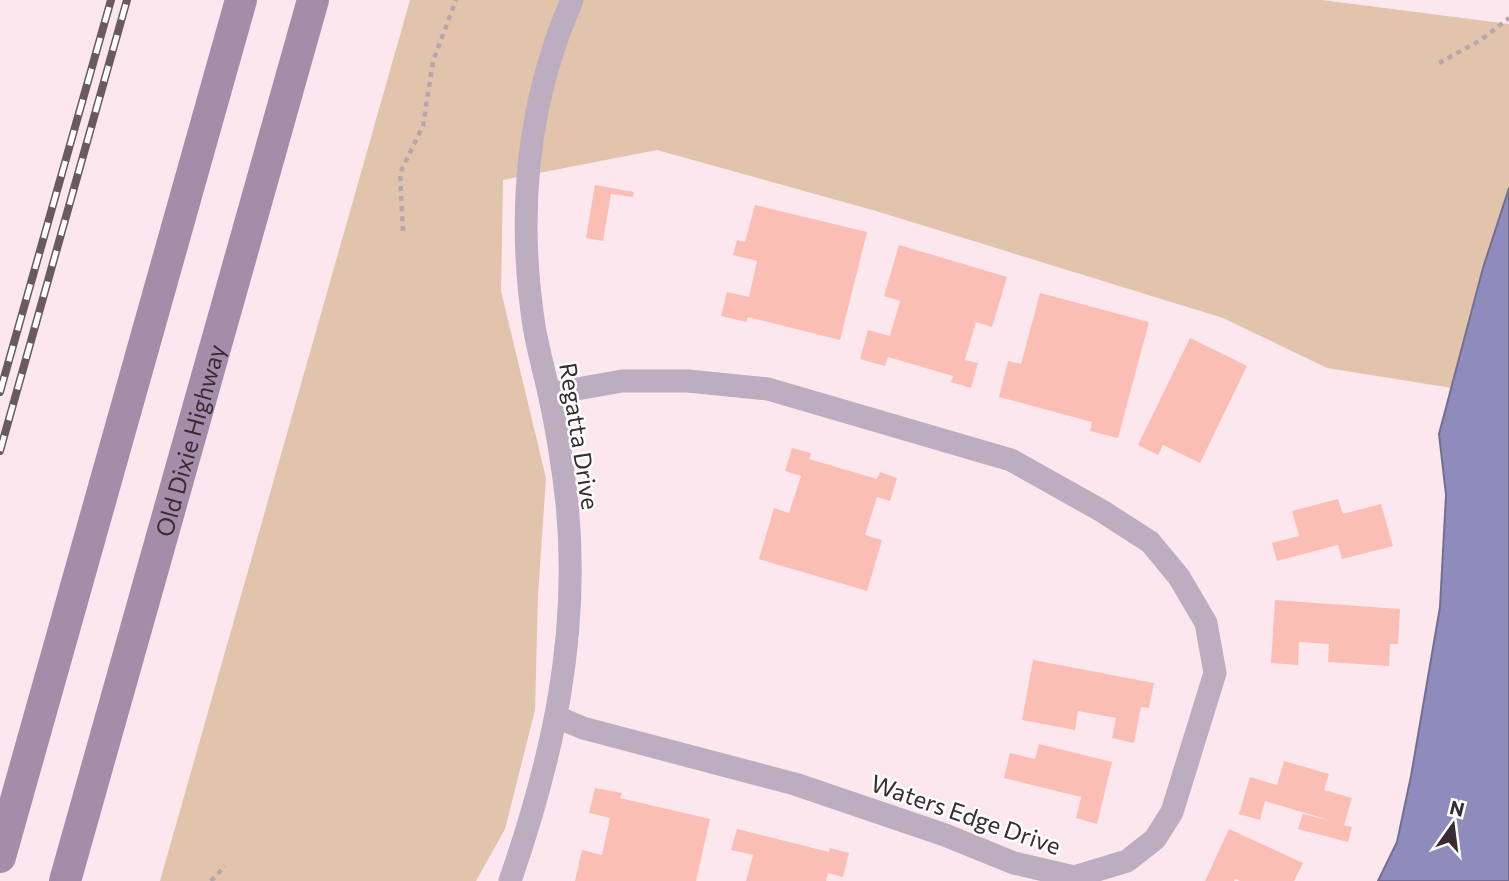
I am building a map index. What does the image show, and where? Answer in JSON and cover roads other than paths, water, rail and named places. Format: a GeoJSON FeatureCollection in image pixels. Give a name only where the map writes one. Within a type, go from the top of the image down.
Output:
{"type":"FeatureCollection","features":[{"type":"Feature","properties":{"kind":"main road"},"geometry":{"type":"LineString","coordinates":[[0,858],[241,0]]}},
{"type":"Feature","properties":{"kind":"main road","name":"Old Dixie Highway"},"geometry":{"type":"LineString","coordinates":[[65,881],[313,0]]}},
{"type":"Feature","properties":{"kind":"street","name":"Regatta Drive"},"geometry":{"type":"LineString","coordinates":[[510,881],[533,816],[557,717],[565,658],[570,581],[567,504],[558,436],[534,328],[528,276],[526,199],[532,134],[546,70],[572,0]]}},
{"type":"Feature","properties":{"kind":"street","name":"Waters Edge Drive"},"geometry":{"type":"LineString","coordinates":[[549,394],[622,381],[688,381],[768,389],[1011,460],[1102,511],[1150,542],[1179,577],[1206,623],[1215,673],[1172,812],[1155,839],[1127,861],[1074,877],[1014,863],[945,835],[795,783],[583,728],[557,717]]}},
{"type":"Feature","properties":{"kind":"water"},"geometry":{"type":"Polygon","coordinates":[[[1509,188],[1509,881],[1378,881],[1397,842],[1440,607],[1446,495],[1439,434],[1483,268],[1509,188]]]}},
{"type":"Feature","properties":{"kind":"railway"},"geometry":{"type":"LineString","coordinates":[[0,392],[111,0]]}},
{"type":"Feature","properties":{"kind":"railway"},"geometry":{"type":"LineString","coordinates":[[0,451],[127,0]]}}]}
